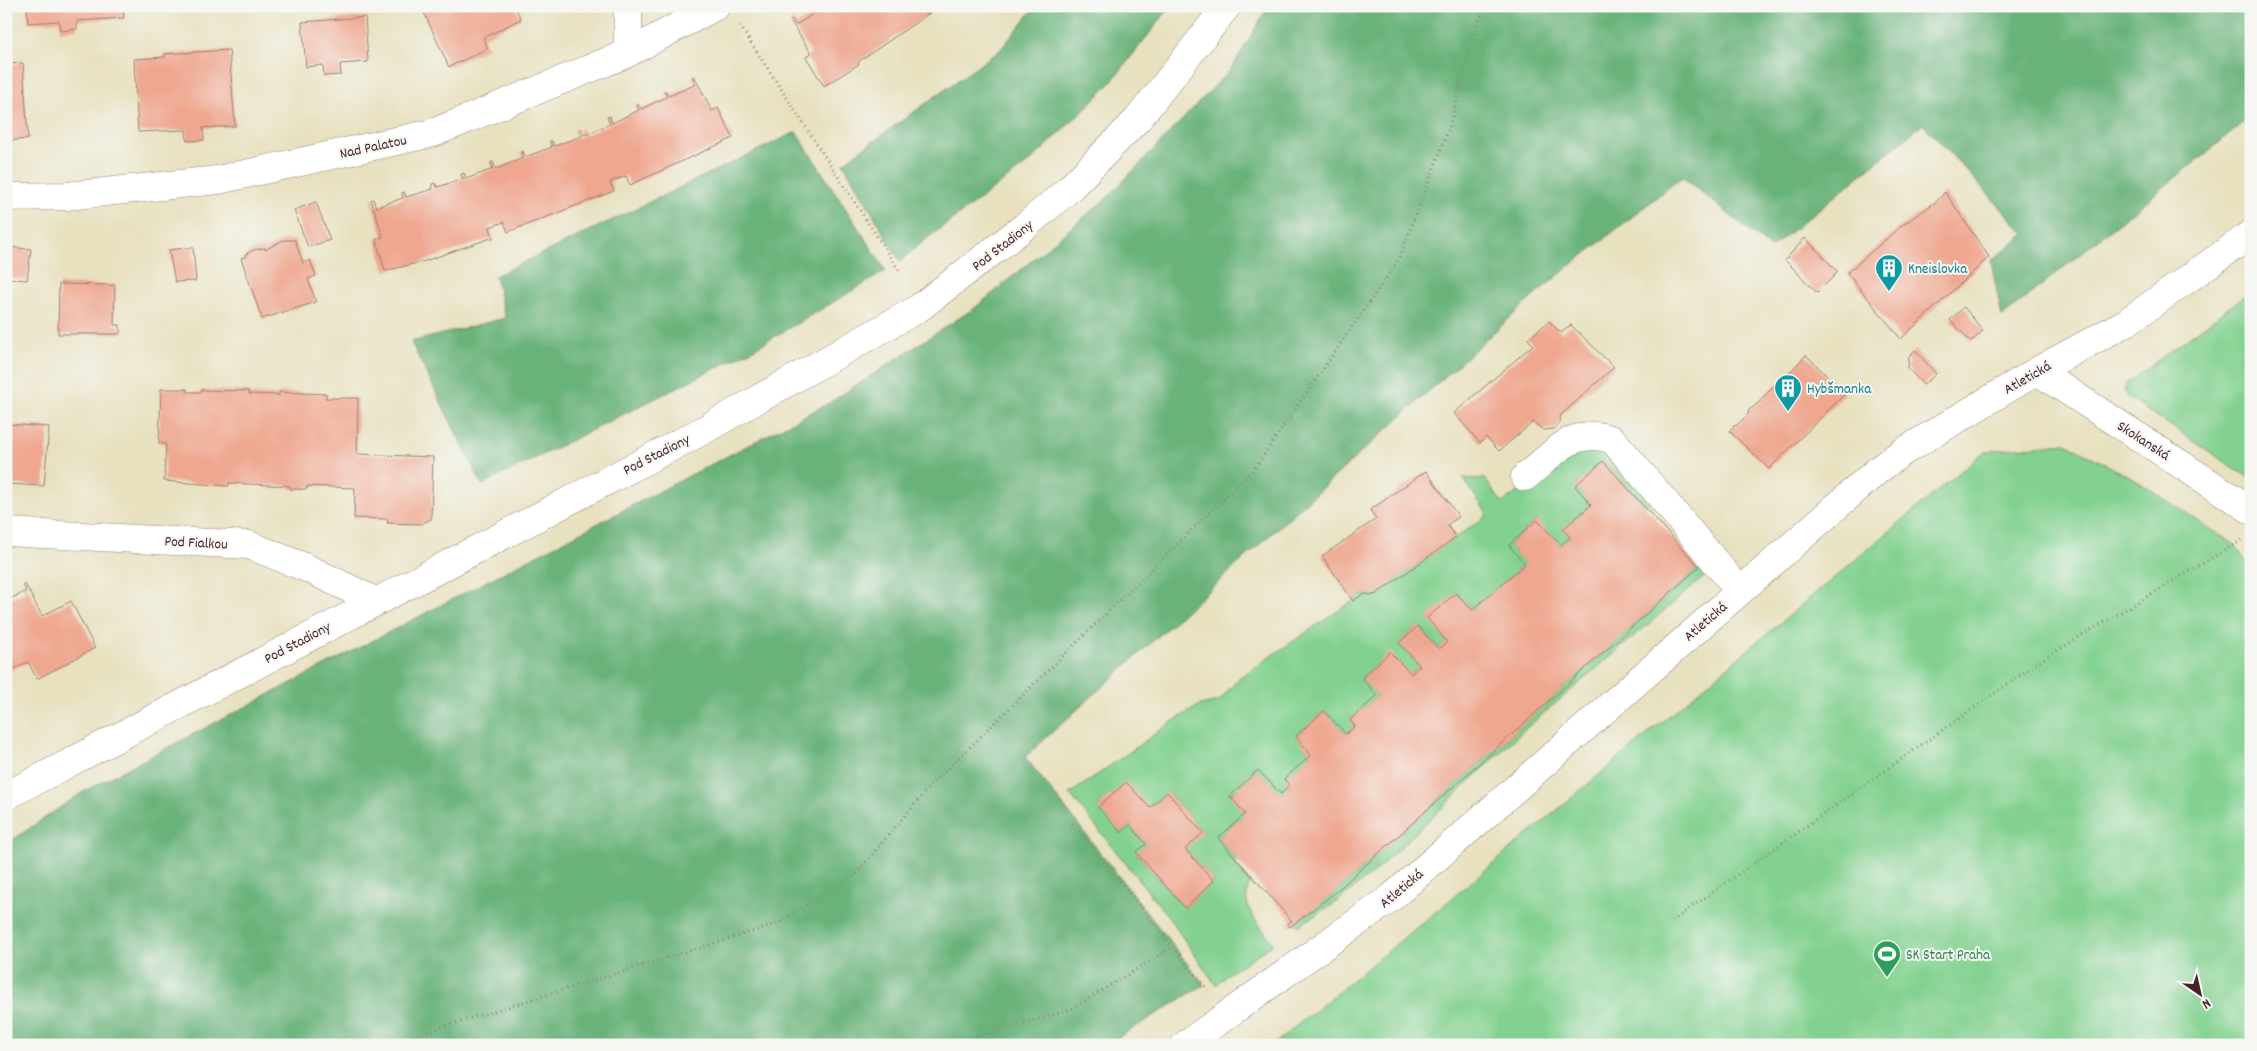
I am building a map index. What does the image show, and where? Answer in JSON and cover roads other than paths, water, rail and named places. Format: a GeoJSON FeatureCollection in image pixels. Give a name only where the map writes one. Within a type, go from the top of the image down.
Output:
{"type":"FeatureCollection","features":[{"type":"Feature","properties":{"kind":"street"},"geometry":{"type":"LineString","coordinates":[[628,6],[628,53]]}},
{"type":"Feature","properties":{"kind":"street","name":"Nad Palatou"},"geometry":{"type":"LineString","coordinates":[[6,197],[67,196],[218,180],[433,133],[628,53],[716,6]]}},
{"type":"Feature","properties":{"kind":"street","name":"Pod Stadiony"},"geometry":{"type":"LineString","coordinates":[[6,796],[702,431],[919,308],[1024,228],[1068,190],[1138,119],[1227,6]]}},
{"type":"Feature","properties":{"kind":"street","name":"Atletická"},"geometry":{"type":"LineString","coordinates":[[1185,1045],[1391,898],[1739,590],[1878,470],[1901,453],[2037,370],[2127,322],[2251,234]]}},
{"type":"Feature","properties":{"kind":"street","name":"Skokanská"},"geometry":{"type":"LineString","coordinates":[[2037,370],[2251,510]]}},
{"type":"Feature","properties":{"kind":"street"},"geometry":{"type":"LineString","coordinates":[[1525,477],[1576,437],[1600,435],[1613,440],[1739,590]]}},
{"type":"Feature","properties":{"kind":"street","name":"Pod Fialkou"},"geometry":{"type":"LineString","coordinates":[[6,532],[249,545],[309,569],[375,601]]}},
{"type":"Feature","properties":{"kind":"place","name":"Kneislovka"},"geometry":{"type":"Point","coordinates":[1889,292]}},
{"type":"Feature","properties":{"kind":"place","name":"Hybšmanka"},"geometry":{"type":"Point","coordinates":[1788,412]}},
{"type":"Feature","properties":{"kind":"place","name":"SK Start Praha"},"geometry":{"type":"Point","coordinates":[1887,978]}}]}
